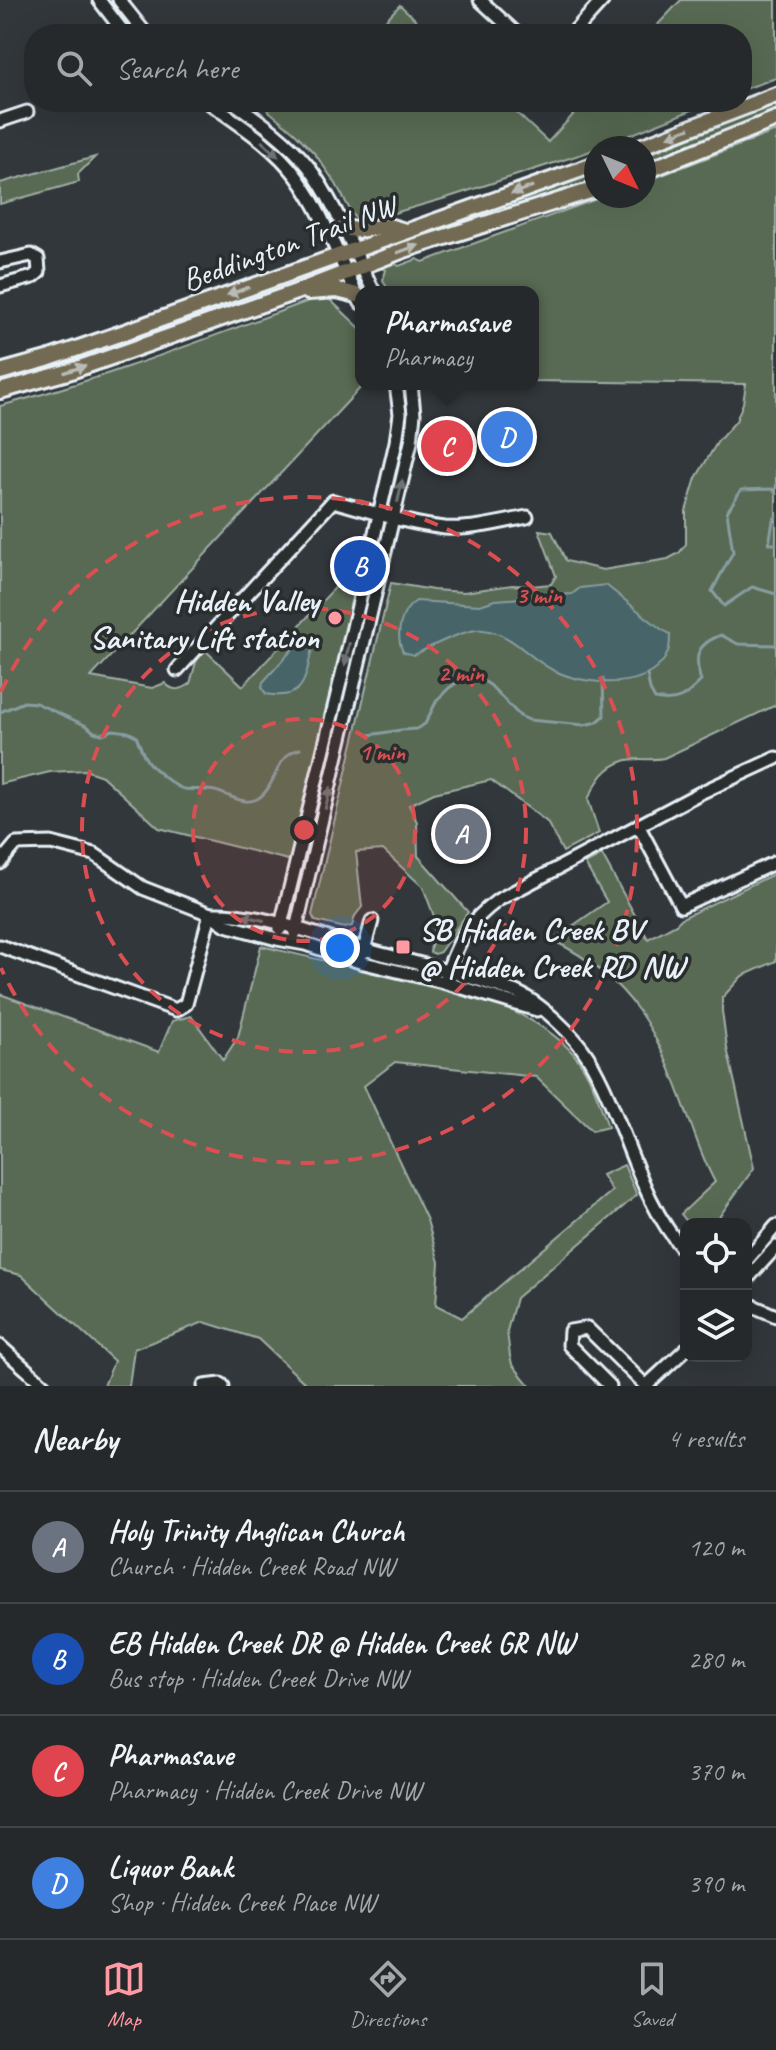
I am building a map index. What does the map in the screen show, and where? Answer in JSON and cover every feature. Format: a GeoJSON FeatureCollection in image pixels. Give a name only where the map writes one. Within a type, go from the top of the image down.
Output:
{"type":"FeatureCollection","features":[{"type":"Feature","properties":{"kind":"main road"},"geometry":{"type":"LineString","coordinates":[[752,104],[776,95]]}},
{"type":"Feature","properties":{"kind":"main road"},"geometry":{"type":"LineString","coordinates":[[656,141],[731,112]]}},
{"type":"Feature","properties":{"kind":"main road"},"geometry":{"type":"LineString","coordinates":[[656,167],[776,119]]}},
{"type":"Feature","properties":{"kind":"main road","name":"Beddington Trail NW"},"geometry":{"type":"LineString","coordinates":[[0,372],[76,349],[584,168]]}},
{"type":"Feature","properties":{"kind":"main road","name":"Beddington Trail NW"},"geometry":{"type":"LineString","coordinates":[[0,391],[71,371],[296,292],[417,245],[584,193]]}},
{"type":"Feature","properties":{"kind":"main road"},"geometry":{"type":"LineString","coordinates":[[343,228],[357,230],[388,226],[406,231]]}},
{"type":"Feature","properties":{"kind":"main road"},"geometry":{"type":"LineString","coordinates":[[296,292],[337,290],[355,297]]}},
{"type":"Feature","properties":{"kind":"street"},"geometry":{"type":"LineString","coordinates":[[99,0],[117,24]]}},
{"type":"Feature","properties":{"kind":"street"},"geometry":{"type":"LineString","coordinates":[[119,0],[138,24]]}},
{"type":"Feature","properties":{"kind":"street"},"geometry":{"type":"LineString","coordinates":[[480,0],[506,24]]}},
{"type":"Feature","properties":{"kind":"street"},"geometry":{"type":"LineString","coordinates":[[581,24],[603,0]]}},
{"type":"Feature","properties":{"kind":"street"},"geometry":{"type":"LineString","coordinates":[[0,121],[27,112]]}},
{"type":"Feature","properties":{"kind":"street"},"geometry":{"type":"LineString","coordinates":[[221,112],[270,148],[296,177],[322,220],[338,255],[369,286]]}},
{"type":"Feature","properties":{"kind":"street"},"geometry":{"type":"LineString","coordinates":[[246,112],[280,137],[307,165],[323,189],[353,250],[357,286]]}},
{"type":"Feature","properties":{"kind":"street"},"geometry":{"type":"LineString","coordinates":[[0,262],[31,255],[38,259],[40,266],[33,277],[0,286]]}},
{"type":"Feature","properties":{"kind":"street"},"geometry":{"type":"LineString","coordinates":[[277,939],[396,442],[400,414],[397,390]]}},
{"type":"Feature","properties":{"kind":"street"},"geometry":{"type":"LineString","coordinates":[[292,941],[411,442],[414,414],[412,390]]}},
{"type":"Feature","properties":{"kind":"street"},"geometry":{"type":"LineString","coordinates":[[400,414],[414,414]]}},
{"type":"Feature","properties":{"kind":"street"},"geometry":{"type":"LineString","coordinates":[[177,670],[333,501],[394,518],[447,528],[527,517]]}},
{"type":"Feature","properties":{"kind":"street"},"geometry":{"type":"LineString","coordinates":[[354,621],[369,623]]}},
{"type":"Feature","properties":{"kind":"street"},"geometry":{"type":"LineString","coordinates":[[443,982],[457,946],[469,926],[498,900],[700,793],[776,758]]}},
{"type":"Feature","properties":{"kind":"street"},"geometry":{"type":"LineString","coordinates":[[638,825],[681,906],[776,862]]}},
{"type":"Feature","properties":{"kind":"street"},"geometry":{"type":"LineString","coordinates":[[0,863],[16,844],[51,843],[94,854],[143,888],[210,914],[226,925],[545,1012]]}},
{"type":"Feature","properties":{"kind":"street"},"geometry":{"type":"LineString","coordinates":[[210,914],[232,913],[282,924],[448,970],[518,993],[545,1012],[569,1032],[602,1081],[632,1160],[654,1207],[680,1246]]}},
{"type":"Feature","properties":{"kind":"street"},"geometry":{"type":"LineString","coordinates":[[0,946],[176,1010],[186,1004],[210,914]]}},
{"type":"Feature","properties":{"kind":"street"},"geometry":{"type":"LineString","coordinates":[[360,962],[372,921]]}},
{"type":"Feature","properties":{"kind":"street"},"geometry":{"type":"LineString","coordinates":[[752,1254],[776,1226]]}},
{"type":"Feature","properties":{"kind":"street"},"geometry":{"type":"LineString","coordinates":[[752,1273],[776,1247]]}},
{"type":"Feature","properties":{"kind":"street"},"geometry":{"type":"LineString","coordinates":[[752,1304],[776,1316]]}},
{"type":"Feature","properties":{"kind":"street"},"geometry":{"type":"LineString","coordinates":[[610,1386],[569,1345],[570,1331],[587,1328],[646,1386],[680,1355]]}},
{"type":"Feature","properties":{"kind":"street"},"geometry":{"type":"LineString","coordinates":[[0,1346],[45,1386]]}},
{"type":"Feature","properties":{"kind":"street"},"geometry":{"type":"LineString","coordinates":[[204,1386],[223,1386]]}},
{"type":"Feature","properties":{"kind":"green space"},"geometry":{"type":"Polygon","coordinates":[[[681,0],[776,0],[776,78],[752,86],[752,24],[658,24],[681,0]]]}},
{"type":"Feature","properties":{"kind":"green space"},"geometry":{"type":"Polygon","coordinates":[[[400,5],[420,24],[382,24],[400,5]]]}},
{"type":"Feature","properties":{"kind":"green space"},"geometry":{"type":"Polygon","coordinates":[[[776,104],[776,110],[656,158],[656,151],[776,104]]]}},
{"type":"Feature","properties":{"kind":"green space"},"geometry":{"type":"Polygon","coordinates":[[[270,112],[516,112],[548,142],[576,112],[687,112],[627,136],[584,136],[584,153],[363,222],[354,217],[315,154],[270,112]]]}},
{"type":"Feature","properties":{"kind":"green space"},"geometry":{"type":"Polygon","coordinates":[[[776,131],[776,705],[664,758],[628,760],[611,767],[588,799],[599,833],[563,852],[547,822],[491,780],[434,793],[409,805],[417,822],[418,856],[468,912],[440,952],[435,954],[430,952],[435,919],[423,887],[383,850],[356,852],[362,907],[352,926],[345,928],[315,921],[312,915],[391,583],[464,592],[512,585],[551,584],[556,576],[539,530],[552,532],[566,561],[603,570],[668,559],[679,553],[686,544],[686,511],[696,478],[718,441],[736,421],[746,384],[539,381],[539,286],[386,286],[383,280],[386,270],[383,269],[392,262],[399,266],[417,259],[423,262],[584,204],[584,208],[656,208],[656,177],[776,131]]]}},
{"type":"Feature","properties":{"kind":"green space"},"geometry":{"type":"Polygon","coordinates":[[[95,157],[78,174],[79,182],[0,204],[0,183],[95,157]]]}},
{"type":"Feature","properties":{"kind":"green space"},"geometry":{"type":"Polygon","coordinates":[[[584,175],[584,184],[485,215],[483,212],[536,189],[584,175]]]}},
{"type":"Feature","properties":{"kind":"green space"},"geometry":{"type":"Polygon","coordinates":[[[325,295],[355,323],[355,390],[358,390],[91,677],[152,688],[165,683],[171,688],[180,689],[190,684],[196,662],[205,650],[243,686],[340,582],[357,586],[292,861],[159,828],[102,776],[85,770],[50,772],[0,784],[0,406],[123,368],[325,295]]]}},
{"type":"Feature","properties":{"kind":"green space"},"geometry":{"type":"Polygon","coordinates":[[[602,855],[648,939],[682,918],[776,873],[776,961],[742,976],[722,998],[727,1048],[754,1168],[718,1218],[684,1218],[681,1214],[715,1182],[653,1034],[623,991],[603,972],[552,940],[607,902],[585,864],[602,855]]]}},
{"type":"Feature","properties":{"kind":"green space"},"geometry":{"type":"Polygon","coordinates":[[[261,946],[484,1000],[548,1031],[581,1063],[608,1127],[592,1131],[536,1077],[395,1062],[364,1086],[427,1220],[439,1262],[436,1305],[462,1318],[612,1191],[602,1175],[624,1165],[637,1195],[516,1298],[507,1331],[510,1356],[512,1364],[530,1386],[308,1386],[258,1339],[204,1322],[134,1349],[129,1386],[104,1386],[114,1361],[21,1275],[0,1270],[0,994],[159,1052],[172,1021],[191,1016],[223,1060],[238,1037],[261,946]]]}},
{"type":"Feature","properties":{"kind":"water"},"geometry":{"type":"Polygon","coordinates":[[[606,585],[670,634],[669,650],[660,665],[648,674],[618,682],[570,677],[547,667],[504,636],[483,630],[458,635],[414,655],[403,652],[399,631],[406,611],[416,601],[480,605],[495,600],[572,594],[580,588],[606,585]]]}},
{"type":"Feature","properties":{"kind":"water"},"geometry":{"type":"Polygon","coordinates":[[[306,642],[312,649],[301,685],[289,694],[266,694],[263,682],[298,643],[306,642]]]}},
{"type":"Feature","properties":{"kind":"waterway"},"geometry":{"type":"LineString","coordinates":[[776,494],[773,489],[741,490],[727,512],[733,552],[712,591],[724,606],[752,587],[776,594]]}},
{"type":"Feature","properties":{"kind":"waterway"},"geometry":{"type":"LineString","coordinates":[[776,516],[769,544],[776,544]]}},
{"type":"Feature","properties":{"kind":"waterway"},"geometry":{"type":"LineString","coordinates":[[647,674],[655,699],[676,699],[686,695],[701,681],[697,659],[701,648],[712,639],[721,635],[738,644],[776,645]]}},
{"type":"Feature","properties":{"kind":"waterway"},"geometry":{"type":"LineString","coordinates":[[369,735],[416,729],[425,724],[437,700],[449,688],[465,677],[475,676],[490,685],[520,716],[529,720],[584,725],[597,722],[604,716],[603,679]]}},
{"type":"Feature","properties":{"kind":"waterway"},"geometry":{"type":"LineString","coordinates":[[0,712],[24,702],[36,703],[94,732],[128,732],[136,736],[148,763],[175,785],[184,789],[215,791],[246,801],[264,794],[285,757],[300,749]]}},
{"type":"Feature","properties":{"kind":"place","name":"Liquor Bank"},"geometry":{"type":"Point","coordinates":[507,437]}},
{"type":"Feature","properties":{"kind":"place","name":"Pharmasave"},"geometry":{"type":"Point","coordinates":[447,446]}},
{"type":"Feature","properties":{"kind":"place","name":"EB Hidden Creek DR @ Hidden Creek GR NW"},"geometry":{"type":"Point","coordinates":[360,566]}},
{"type":"Feature","properties":{"kind":"place","name":"Hidden Valley Sanitary Lift station"},"geometry":{"type":"Point","coordinates":[335,618]}},
{"type":"Feature","properties":{"kind":"place","name":"Holy Trinity Anglican Church"},"geometry":{"type":"Point","coordinates":[461,834]}},
{"type":"Feature","properties":{"kind":"place","name":"SB Hidden Creek BV @ Hidden Creek RD NW"},"geometry":{"type":"Point","coordinates":[403,947]}}]}
